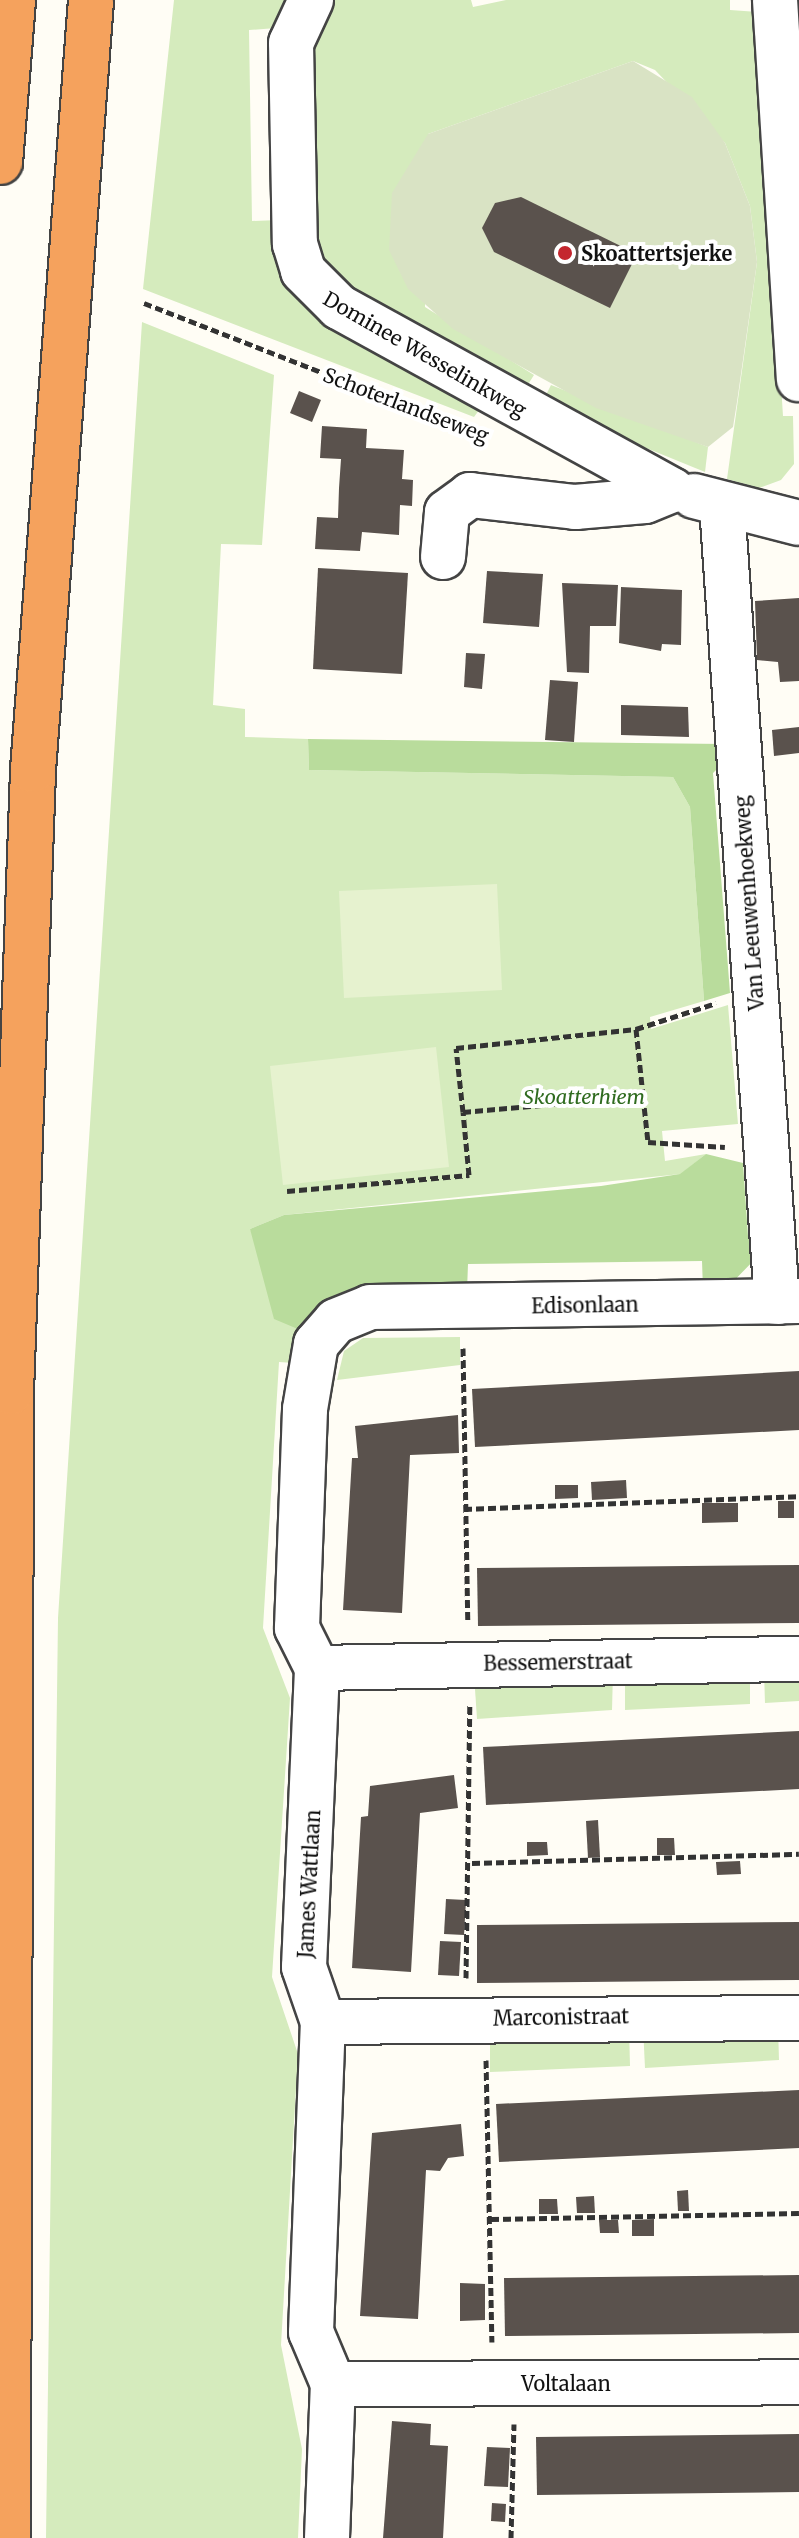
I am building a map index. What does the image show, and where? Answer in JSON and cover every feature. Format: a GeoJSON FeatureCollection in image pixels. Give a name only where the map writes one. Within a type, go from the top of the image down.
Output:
{"type":"FeatureCollection","features":[{"type":"Feature","properties":{"kind":"highway"},"geometry":{"type":"LineString","coordinates":[[0,162],[13,0]]}},
{"type":"Feature","properties":{"kind":"highway"},"geometry":{"type":"LineString","coordinates":[[8,2538],[11,1392],[33,770],[91,0]]}},
{"type":"Feature","properties":{"kind":"street","name":"Dominee Wesselinkweg"},"geometry":{"type":"LineString","coordinates":[[311,0],[291,43],[295,244],[303,271],[339,307],[672,490]]}},
{"type":"Feature","properties":{"kind":"street"},"geometry":{"type":"LineString","coordinates":[[775,0],[799,379]]}},
{"type":"Feature","properties":{"kind":"street"},"geometry":{"type":"LineString","coordinates":[[567,468],[672,490],[799,523]]}},
{"type":"Feature","properties":{"kind":"street"},"geometry":{"type":"LineString","coordinates":[[443,557],[447,512],[470,495],[575,507],[645,501],[672,490]]}},
{"type":"Feature","properties":{"kind":"street","name":"Van Leeuwenhoekweg"},"geometry":{"type":"LineString","coordinates":[[722,505],[766,1149],[788,1302]]}},
{"type":"Feature","properties":{"kind":"street","name":"Edisonlaan"},"geometry":{"type":"LineString","coordinates":[[370,1307],[788,1302]]}},
{"type":"Feature","properties":{"kind":"street","name":"James Wattlaan"},"geometry":{"type":"LineString","coordinates":[[327,2538],[333,2384],[311,2332],[323,2022],[304,1967],[317,1668],[297,1628],[311,1362],[326,1330],[370,1307]]}},
{"type":"Feature","properties":{"kind":"street","name":"Bessemerstraat"},"geometry":{"type":"LineString","coordinates":[[317,1668],[799,1659]]}},
{"type":"Feature","properties":{"kind":"street","name":"Marconistraat"},"geometry":{"type":"LineString","coordinates":[[323,2022],[487,2017],[799,2018]]}},
{"type":"Feature","properties":{"kind":"street","name":"Voltalaan"},"geometry":{"type":"LineString","coordinates":[[333,2384],[799,2382]]}},
{"type":"Feature","properties":{"kind":"path","name":"Schoterlandseweg"},"geometry":{"type":"LineString","coordinates":[[144,303],[480,434]]}},
{"type":"Feature","properties":{"kind":"path"},"geometry":{"type":"LineString","coordinates":[[287,1191],[469,1175],[456,1048],[636,1029],[755,991]]}},
{"type":"Feature","properties":{"kind":"path"},"geometry":{"type":"LineString","coordinates":[[636,1029],[648,1142],[766,1149]]}},
{"type":"Feature","properties":{"kind":"path"},"geometry":{"type":"LineString","coordinates":[[463,1112],[643,1096]]}},
{"type":"Feature","properties":{"kind":"path"},"geometry":{"type":"LineString","coordinates":[[464,1509],[799,1496]]}},
{"type":"Feature","properties":{"kind":"path"},"geometry":{"type":"LineString","coordinates":[[472,1863],[799,1854]]}},
{"type":"Feature","properties":{"kind":"path"},"geometry":{"type":"LineString","coordinates":[[487,2017],[491,2219],[511,2538]]}},
{"type":"Feature","properties":{"kind":"path"},"geometry":{"type":"LineString","coordinates":[[491,2219],[799,2213]]}},
{"type":"Feature","properties":{"kind":"green space"},"geometry":{"type":"Polygon","coordinates":[[[174,0],[287,0],[276,28],[249,30],[252,221],[279,220],[281,255],[482,406],[474,417],[143,289],[174,0]]]}},
{"type":"Feature","properties":{"kind":"green space"},"geometry":{"type":"Polygon","coordinates":[[[334,0],[471,0],[473,7],[506,0],[730,0],[730,10],[758,12],[783,416],[793,416],[794,464],[781,480],[759,488],[727,479],[757,262],[750,206],[725,143],[655,70],[633,61],[428,134],[425,307],[534,375],[522,394],[341,290],[317,266],[309,36],[334,0]]]}},
{"type":"Feature","properties":{"kind":"green space"},"geometry":{"type":"Polygon","coordinates":[[[633,61],[692,97],[725,143],[750,206],[757,262],[733,427],[708,447],[596,408],[453,329],[408,289],[389,250],[392,193],[428,134],[633,61]]]}},
{"type":"Feature","properties":{"kind":"green space","name":"Skoatterhiem"},"geometry":{"type":"Polygon","coordinates":[[[142,322],[274,375],[262,545],[221,544],[213,705],[245,709],[245,737],[308,739],[309,770],[673,777],[690,807],[704,1001],[650,1017],[651,1029],[728,1005],[738,1124],[662,1131],[665,1161],[706,1154],[681,1174],[284,1215],[250,1229],[305,1332],[294,1363],[279,1362],[263,1628],[290,1698],[272,1977],[298,2054],[281,2345],[302,2449],[298,2538],[46,2538],[58,1618],[142,322]]]}},
{"type":"Feature","properties":{"kind":"green space"},"geometry":{"type":"Polygon","coordinates":[[[551,385],[708,447],[705,472],[541,405],[551,385]]]}},
{"type":"Feature","properties":{"kind":"green space"},"geometry":{"type":"Polygon","coordinates":[[[308,739],[724,744],[725,761],[713,773],[730,993],[704,1001],[690,807],[673,777],[309,770],[308,739]]]}},
{"type":"Feature","properties":{"kind":"green space"},"geometry":{"type":"Polygon","coordinates":[[[497,884],[502,990],[344,998],[339,891],[497,884]]]}},
{"type":"Feature","properties":{"kind":"green space"},"geometry":{"type":"Polygon","coordinates":[[[436,1047],[449,1167],[283,1185],[270,1066],[436,1047]]]}},
{"type":"Feature","properties":{"kind":"green space"},"geometry":{"type":"Polygon","coordinates":[[[706,1154],[743,1163],[748,1236],[757,1247],[758,1256],[725,1290],[703,1290],[702,1261],[468,1264],[467,1291],[305,1332],[274,1319],[250,1229],[284,1215],[601,1186],[680,1174],[706,1154]]]}},
{"type":"Feature","properties":{"kind":"green space"},"geometry":{"type":"Polygon","coordinates":[[[460,1337],[460,1365],[337,1380],[344,1351],[363,1338],[460,1337]]]}},
{"type":"Feature","properties":{"kind":"green space"},"geometry":{"type":"Polygon","coordinates":[[[613,1672],[612,1710],[477,1719],[474,1674],[613,1672]]]}},
{"type":"Feature","properties":{"kind":"green space"},"geometry":{"type":"Polygon","coordinates":[[[625,1672],[750,1672],[750,1704],[625,1710],[625,1672]]]}},
{"type":"Feature","properties":{"kind":"green space"},"geometry":{"type":"Polygon","coordinates":[[[764,1672],[799,1672],[799,1701],[765,1703],[764,1672]]]}},
{"type":"Feature","properties":{"kind":"green space"},"geometry":{"type":"Polygon","coordinates":[[[643,2026],[778,2026],[779,2060],[645,2068],[643,2026]]]}},
{"type":"Feature","properties":{"kind":"green space"},"geometry":{"type":"Polygon","coordinates":[[[629,2027],[630,2066],[490,2072],[490,2029],[629,2027]]]}},
{"type":"Feature","properties":{"kind":"building","name":"Skoattertsjerke"},"geometry":{"type":"Polygon","coordinates":[[[521,197],[637,254],[610,308],[494,252],[482,228],[495,203],[521,197]]]}},
{"type":"Feature","properties":{"kind":"building"},"geometry":{"type":"Polygon","coordinates":[[[299,391],[321,400],[312,422],[290,413],[299,391]]]}},
{"type":"Feature","properties":{"kind":"building"},"geometry":{"type":"Polygon","coordinates":[[[322,426],[367,429],[366,448],[404,450],[402,479],[413,480],[412,506],[400,505],[399,535],[362,532],[360,551],[315,549],[317,517],[338,518],[341,459],[320,458],[322,426]]]}},
{"type":"Feature","properties":{"kind":"building"},"geometry":{"type":"Polygon","coordinates":[[[318,568],[408,573],[402,674],[313,669],[318,568]]]}},
{"type":"Feature","properties":{"kind":"building"},"geometry":{"type":"Polygon","coordinates":[[[487,571],[543,574],[539,627],[483,623],[487,571]]]}},
{"type":"Feature","properties":{"kind":"building"},"geometry":{"type":"Polygon","coordinates":[[[562,583],[618,585],[616,626],[590,626],[589,673],[567,672],[562,583]]]}},
{"type":"Feature","properties":{"kind":"building"},"geometry":{"type":"Polygon","coordinates":[[[621,587],[682,590],[681,645],[662,644],[661,651],[619,643],[621,587]]]}},
{"type":"Feature","properties":{"kind":"building"},"geometry":{"type":"Polygon","coordinates":[[[799,598],[799,681],[780,682],[778,662],[757,660],[755,601],[799,598]]]}},
{"type":"Feature","properties":{"kind":"building"},"geometry":{"type":"Polygon","coordinates":[[[466,653],[485,654],[482,689],[464,687],[466,653]]]}},
{"type":"Feature","properties":{"kind":"building"},"geometry":{"type":"Polygon","coordinates":[[[550,680],[578,682],[574,742],[545,740],[550,680]]]}},
{"type":"Feature","properties":{"kind":"building"},"geometry":{"type":"Polygon","coordinates":[[[621,705],[688,707],[689,737],[621,735],[621,705]]]}},
{"type":"Feature","properties":{"kind":"building"},"geometry":{"type":"Polygon","coordinates":[[[799,727],[799,753],[774,756],[772,730],[799,727]]]}},
{"type":"Feature","properties":{"kind":"building"},"geometry":{"type":"Polygon","coordinates":[[[799,1371],[799,1430],[475,1447],[472,1389],[799,1371]]]}},
{"type":"Feature","properties":{"kind":"building"},"geometry":{"type":"Polygon","coordinates":[[[458,1415],[459,1453],[410,1455],[402,1613],[343,1610],[352,1458],[358,1458],[355,1426],[458,1415]]]}},
{"type":"Feature","properties":{"kind":"building"},"geometry":{"type":"Polygon","coordinates":[[[626,1480],[627,1498],[592,1500],[591,1482],[626,1480]]]}},
{"type":"Feature","properties":{"kind":"building"},"geometry":{"type":"Polygon","coordinates":[[[555,1485],[578,1485],[578,1498],[555,1499],[555,1485]]]}},
{"type":"Feature","properties":{"kind":"building"},"geometry":{"type":"Polygon","coordinates":[[[778,1501],[794,1501],[794,1518],[778,1518],[778,1501]]]}},
{"type":"Feature","properties":{"kind":"building"},"geometry":{"type":"Polygon","coordinates":[[[702,1503],[738,1503],[738,1522],[702,1523],[702,1503]]]}},
{"type":"Feature","properties":{"kind":"building"},"geometry":{"type":"Polygon","coordinates":[[[799,1565],[799,1623],[478,1626],[477,1568],[799,1565]]]}},
{"type":"Feature","properties":{"kind":"building"},"geometry":{"type":"Polygon","coordinates":[[[799,1731],[799,1789],[486,1805],[483,1747],[799,1731]]]}},
{"type":"Feature","properties":{"kind":"building"},"geometry":{"type":"Polygon","coordinates":[[[454,1775],[458,1808],[420,1813],[411,1972],[352,1968],[361,1817],[368,1816],[370,1786],[454,1775]]]}},
{"type":"Feature","properties":{"kind":"building"},"geometry":{"type":"Polygon","coordinates":[[[598,1820],[600,1857],[588,1858],[586,1821],[598,1820]]]}},
{"type":"Feature","properties":{"kind":"building"},"geometry":{"type":"Polygon","coordinates":[[[657,1838],[674,1838],[675,1855],[657,1855],[657,1838]]]}},
{"type":"Feature","properties":{"kind":"building"},"geometry":{"type":"Polygon","coordinates":[[[527,1842],[547,1842],[548,1855],[527,1856],[527,1842]]]}},
{"type":"Feature","properties":{"kind":"building"},"geometry":{"type":"Polygon","coordinates":[[[740,1861],[741,1874],[717,1875],[716,1862],[740,1861]]]}},
{"type":"Feature","properties":{"kind":"building"},"geometry":{"type":"Polygon","coordinates":[[[446,1899],[466,1900],[464,1935],[444,1934],[446,1899]]]}},
{"type":"Feature","properties":{"kind":"building"},"geometry":{"type":"Polygon","coordinates":[[[799,1922],[799,1980],[477,1983],[477,1925],[799,1922]]]}},
{"type":"Feature","properties":{"kind":"building"},"geometry":{"type":"Polygon","coordinates":[[[440,1941],[461,1942],[459,1976],[438,1975],[440,1941]]]}},
{"type":"Feature","properties":{"kind":"building"},"geometry":{"type":"Polygon","coordinates":[[[799,2090],[799,2148],[499,2162],[496,2104],[799,2090]]]}},
{"type":"Feature","properties":{"kind":"building"},"geometry":{"type":"Polygon","coordinates":[[[461,2124],[464,2156],[448,2158],[440,2171],[426,2170],[418,2319],[360,2316],[372,2133],[461,2124]]]}},
{"type":"Feature","properties":{"kind":"building"},"geometry":{"type":"Polygon","coordinates":[[[688,2190],[689,2211],[678,2211],[677,2191],[688,2190]]]}},
{"type":"Feature","properties":{"kind":"building"},"geometry":{"type":"Polygon","coordinates":[[[594,2196],[595,2213],[577,2213],[576,2197],[594,2196]]]}},
{"type":"Feature","properties":{"kind":"building"},"geometry":{"type":"Polygon","coordinates":[[[539,2199],[557,2199],[558,2214],[539,2214],[539,2199]]]}},
{"type":"Feature","properties":{"kind":"building"},"geometry":{"type":"Polygon","coordinates":[[[654,2219],[654,2236],[632,2236],[632,2220],[654,2219]]]}},
{"type":"Feature","properties":{"kind":"building"},"geometry":{"type":"Polygon","coordinates":[[[599,2220],[618,2220],[619,2233],[600,2233],[599,2220]]]}},
{"type":"Feature","properties":{"kind":"building"},"geometry":{"type":"Polygon","coordinates":[[[799,2275],[799,2333],[505,2336],[504,2278],[799,2275]]]}},
{"type":"Feature","properties":{"kind":"building"},"geometry":{"type":"Polygon","coordinates":[[[460,2283],[485,2284],[485,2320],[460,2321],[460,2283]]]}},
{"type":"Feature","properties":{"kind":"building"},"geometry":{"type":"Polygon","coordinates":[[[392,2421],[431,2424],[430,2445],[448,2446],[443,2538],[383,2538],[392,2421]]]}},
{"type":"Feature","properties":{"kind":"building"},"geometry":{"type":"Polygon","coordinates":[[[799,2434],[799,2492],[537,2495],[536,2437],[799,2434]]]}},
{"type":"Feature","properties":{"kind":"building"},"geometry":{"type":"Polygon","coordinates":[[[487,2447],[510,2448],[508,2487],[484,2486],[487,2447]]]}},
{"type":"Feature","properties":{"kind":"building"},"geometry":{"type":"Polygon","coordinates":[[[492,2503],[506,2504],[505,2522],[491,2521],[492,2503]]]}},
{"type":"Feature","properties":{"kind":"place","name":"Skoattertsjerke"},"geometry":{"type":"Point","coordinates":[565,253]}}]}
